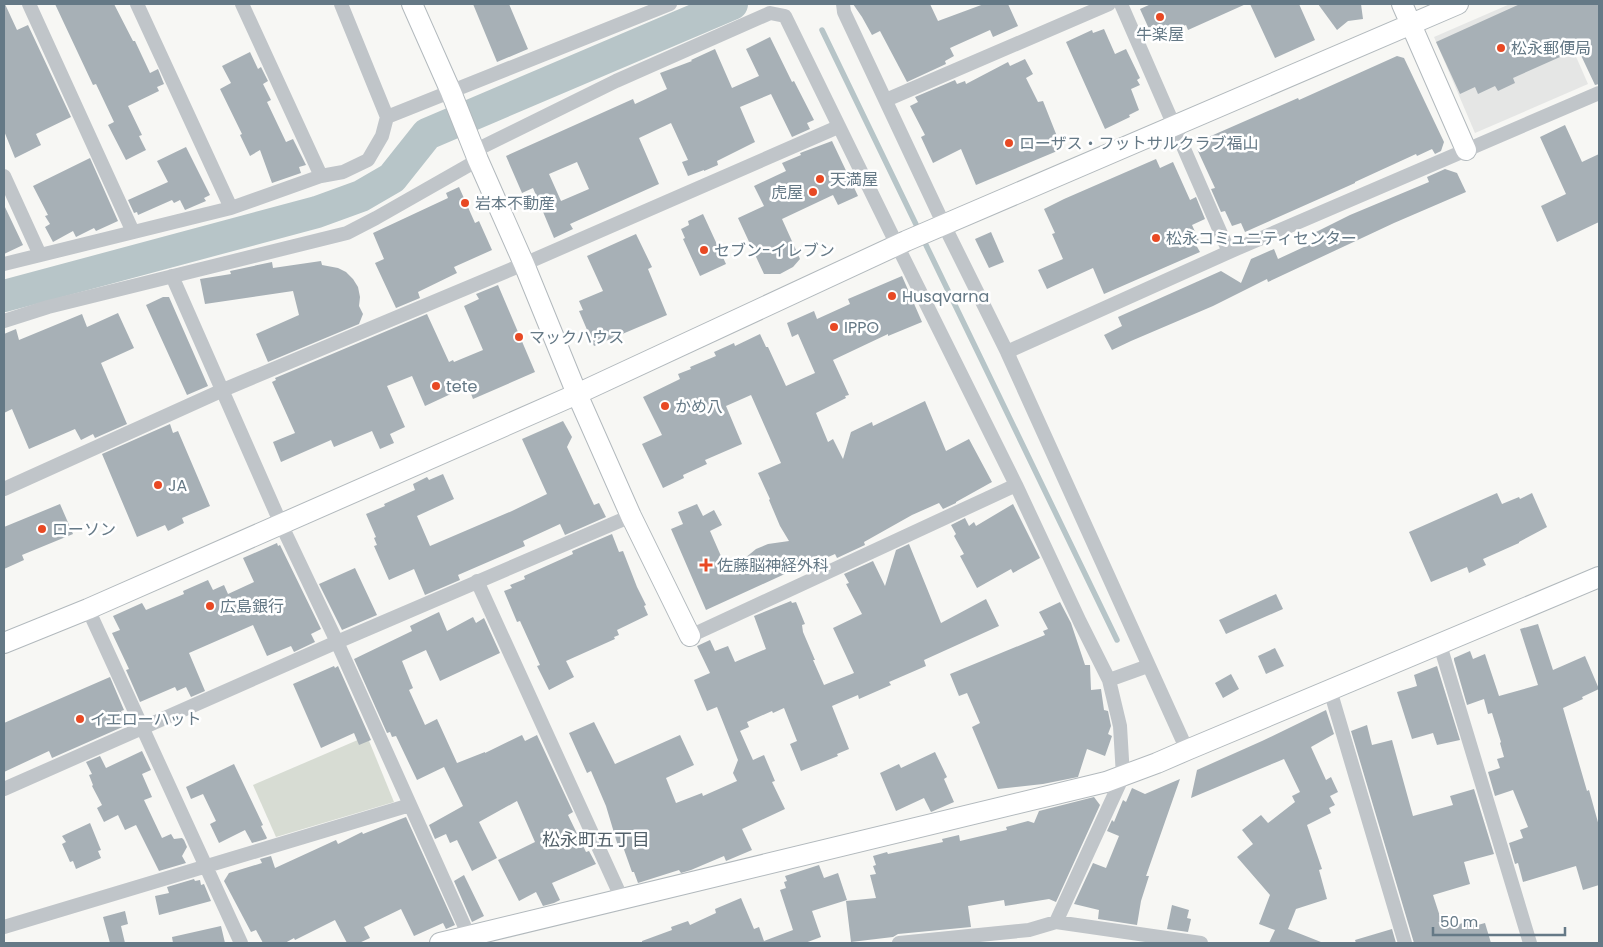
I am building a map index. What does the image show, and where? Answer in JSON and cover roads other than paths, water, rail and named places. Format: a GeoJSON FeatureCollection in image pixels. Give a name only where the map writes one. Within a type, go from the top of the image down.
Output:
{"type":"FeatureCollection","features":[{"type":"Feature","properties":{"kind":"street"},"geometry":{"type":"LineString","coordinates":[[29,4],[133,232]]}},
{"type":"Feature","properties":{"kind":"street"},"geometry":{"type":"LineString","coordinates":[[137,4],[231,208]]}},
{"type":"Feature","properties":{"kind":"street"},"geometry":{"type":"LineString","coordinates":[[242,4],[321,176]]}},
{"type":"Feature","properties":{"kind":"street"},"geometry":{"type":"LineString","coordinates":[[4,264],[231,208],[321,176],[343,172],[368,160],[382,136],[387,117],[341,4]]}},
{"type":"Feature","properties":{"kind":"street"},"geometry":{"type":"LineString","coordinates":[[412,4],[454,98],[474,151],[524,264],[577,394],[631,516],[690,636],[1016,485]]}},
{"type":"Feature","properties":{"kind":"street"},"geometry":{"type":"LineString","coordinates":[[387,117],[454,98],[670,4]]}},
{"type":"Feature","properties":{"kind":"street"},"geometry":{"type":"LineString","coordinates":[[843,4],[844,12],[886,100],[938,227],[1007,352],[1186,750]]}},
{"type":"Feature","properties":{"kind":"street"},"geometry":{"type":"LineString","coordinates":[[886,100],[1109,4]]}},
{"type":"Feature","properties":{"kind":"street"},"geometry":{"type":"LineString","coordinates":[[1121,4],[1229,252]]}},
{"type":"Feature","properties":{"kind":"street"},"geometry":{"type":"LineString","coordinates":[[1402,4],[1466,150]]}},
{"type":"Feature","properties":{"kind":"street"},"geometry":{"type":"LineString","coordinates":[[4,643],[577,394],[901,243],[1458,4]]}},
{"type":"Feature","properties":{"kind":"street"},"geometry":{"type":"LineString","coordinates":[[4,321],[48,307],[347,233],[376,218],[474,151],[616,81],[770,13],[785,16],[838,127],[901,243],[1109,680],[1120,726],[1123,776],[1056,922],[1029,937],[899,943]]}},
{"type":"Feature","properties":{"kind":"street"},"geometry":{"type":"LineString","coordinates":[[1007,352],[1229,252],[1599,93]]}},
{"type":"Feature","properties":{"kind":"street"},"geometry":{"type":"LineString","coordinates":[[4,490],[223,390],[524,264],[838,127]]}},
{"type":"Feature","properties":{"kind":"street"},"geometry":{"type":"LineString","coordinates":[[4,176],[40,255]]}},
{"type":"Feature","properties":{"kind":"street"},"geometry":{"type":"LineString","coordinates":[[172,276],[281,524],[337,642],[470,936]]}},
{"type":"Feature","properties":{"kind":"street"},"geometry":{"type":"LineString","coordinates":[[4,789],[337,642],[631,516]]}},
{"type":"Feature","properties":{"kind":"street"},"geometry":{"type":"LineString","coordinates":[[440,943],[1106,782],[1157,763],[1599,577]]}},
{"type":"Feature","properties":{"kind":"street"},"geometry":{"type":"LineString","coordinates":[[478,582],[622,899]]}},
{"type":"Feature","properties":{"kind":"street"},"geometry":{"type":"LineString","coordinates":[[88,608],[241,943]]}},
{"type":"Feature","properties":{"kind":"street"},"geometry":{"type":"LineString","coordinates":[[1440,645],[1530,943]]}},
{"type":"Feature","properties":{"kind":"street"},"geometry":{"type":"LineString","coordinates":[[1109,680],[1148,666]]}},
{"type":"Feature","properties":{"kind":"street"},"geometry":{"type":"LineString","coordinates":[[1330,690],[1405,943]]}},
{"type":"Feature","properties":{"kind":"street"},"geometry":{"type":"LineString","coordinates":[[4,927],[410,805]]}},
{"type":"Feature","properties":{"kind":"street"},"geometry":{"type":"LineString","coordinates":[[1056,922],[1201,943]]}},
{"type":"Feature","properties":{"kind":"waterway"},"geometry":{"type":"LineString","coordinates":[[4,296],[317,212],[361,196],[392,178],[427,134],[732,4]]}},
{"type":"Feature","properties":{"kind":"waterway"},"geometry":{"type":"LineString","coordinates":[[822,30],[1117,640]]}},
{"type":"Feature","properties":{"kind":"place","name":"牛楽屋"},"geometry":{"type":"Point","coordinates":[1160,17]}},
{"type":"Feature","properties":{"kind":"place","name":"松永郵便局"},"geometry":{"type":"Point","coordinates":[1501,48]}},
{"type":"Feature","properties":{"kind":"place","name":"ローザス・フットサルクラブ福山"},"geometry":{"type":"Point","coordinates":[1009,143]}},
{"type":"Feature","properties":{"kind":"place","name":"天満屋"},"geometry":{"type":"Point","coordinates":[820,179]}},
{"type":"Feature","properties":{"kind":"place","name":"虎屋"},"geometry":{"type":"Point","coordinates":[813,192]}},
{"type":"Feature","properties":{"kind":"place","name":"岩本不動産"},"geometry":{"type":"Point","coordinates":[465,203]}},
{"type":"Feature","properties":{"kind":"place","name":"松永コミュニティセンター"},"geometry":{"type":"Point","coordinates":[1156,238]}},
{"type":"Feature","properties":{"kind":"place","name":"セブン-イレブン"},"geometry":{"type":"Point","coordinates":[704,250]}},
{"type":"Feature","properties":{"kind":"place","name":"Husqvarna"},"geometry":{"type":"Point","coordinates":[892,296]}},
{"type":"Feature","properties":{"kind":"place","name":"IPPO"},"geometry":{"type":"Point","coordinates":[834,327]}},
{"type":"Feature","properties":{"kind":"place","name":"マックハウス"},"geometry":{"type":"Point","coordinates":[519,337]}},
{"type":"Feature","properties":{"kind":"place","name":"tete"},"geometry":{"type":"Point","coordinates":[436,386]}},
{"type":"Feature","properties":{"kind":"place","name":"かめ八"},"geometry":{"type":"Point","coordinates":[665,406]}},
{"type":"Feature","properties":{"kind":"place","name":"JA"},"geometry":{"type":"Point","coordinates":[158,485]}},
{"type":"Feature","properties":{"kind":"place","name":"ローソン"},"geometry":{"type":"Point","coordinates":[42,529]}},
{"type":"Feature","properties":{"kind":"place","name":"佐藤脳神経外科"},"geometry":{"type":"Point","coordinates":[706,565]}},
{"type":"Feature","properties":{"kind":"place","name":"広島銀行"},"geometry":{"type":"Point","coordinates":[210,606]}},
{"type":"Feature","properties":{"kind":"place","name":"イエローハット"},"geometry":{"type":"Point","coordinates":[80,719]}},
{"type":"Feature","properties":{"kind":"district","name":"松永町五丁目"},"geometry":{"type":"Point","coordinates":[596,840]}}]}
